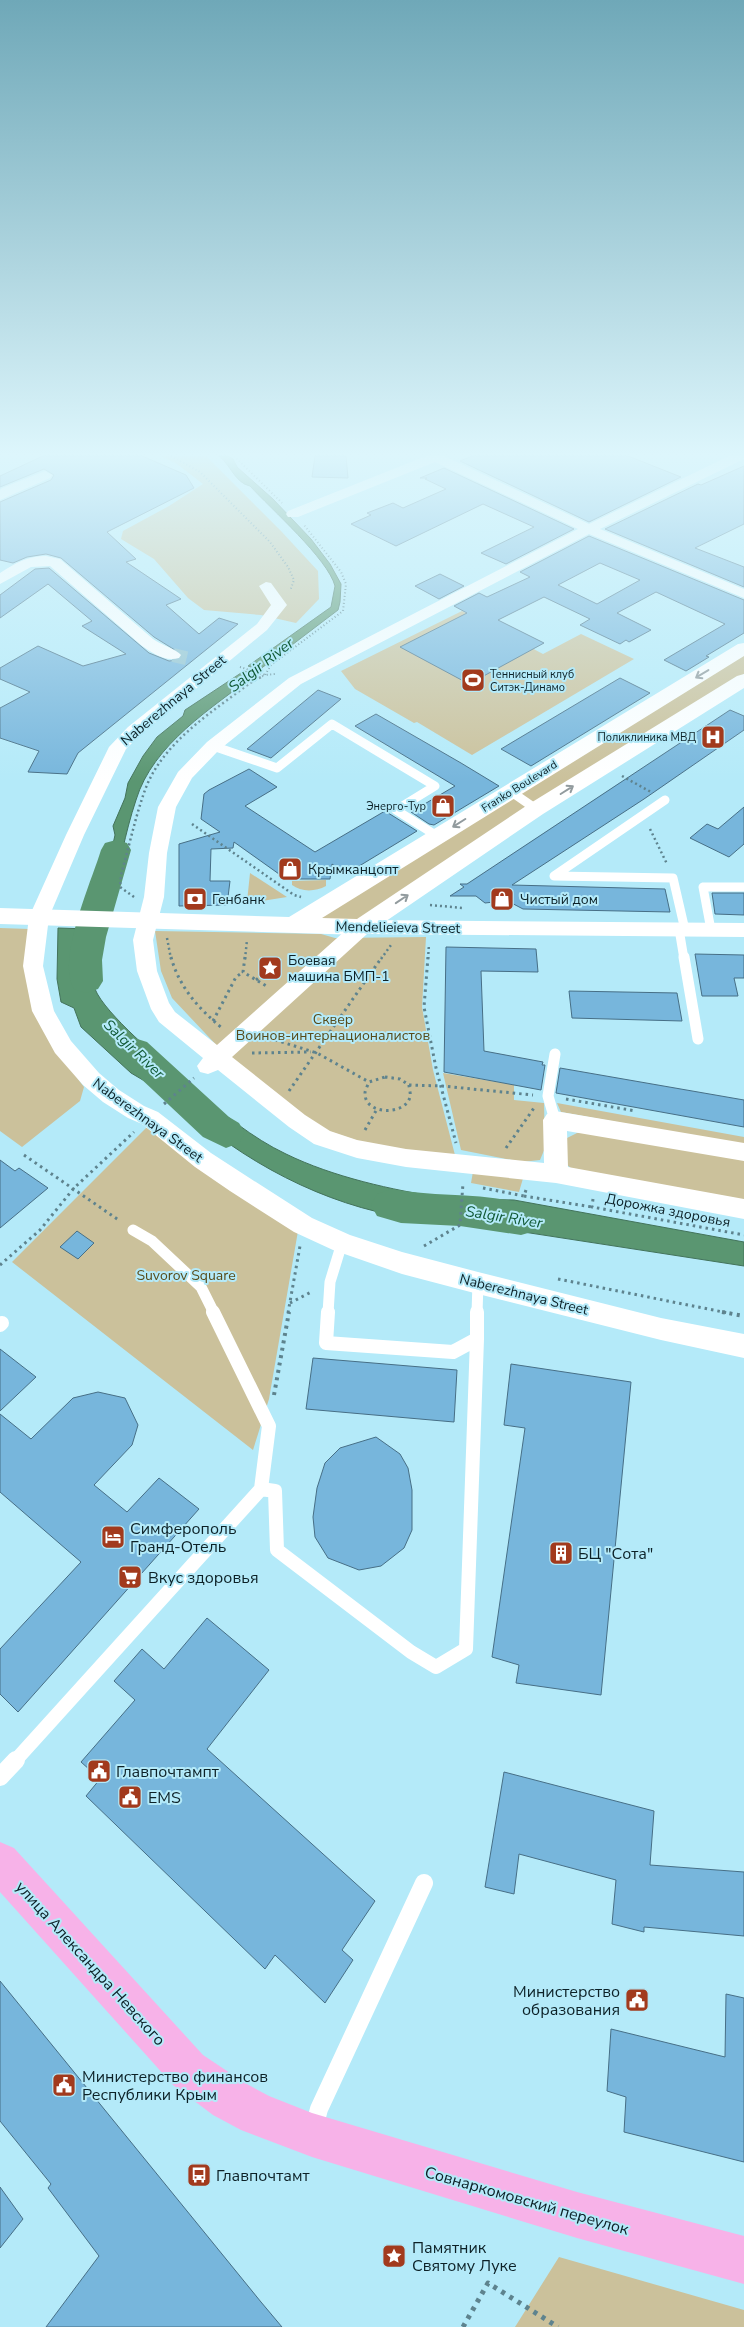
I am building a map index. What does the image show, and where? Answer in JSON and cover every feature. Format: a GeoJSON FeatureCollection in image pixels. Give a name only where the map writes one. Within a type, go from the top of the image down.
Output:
{"type":"FeatureCollection","features":[{"type":"Feature","properties":{"kind":"main road","name":"улица Александра Невского"},"geometry":{"type":"LineString","coordinates":[[0,1862],[188,2070],[229,2099],[257,2114],[312,2135]]}},
{"type":"Feature","properties":{"kind":"main road","name":"Совнаркомовский переулок"},"geometry":{"type":"LineString","coordinates":[[312,2135],[558,2209],[744,2260]]}},
{"type":"Feature","properties":{"kind":"street"},"geometry":{"type":"LineString","coordinates":[[0,580],[24,565]]}},
{"type":"Feature","properties":{"kind":"street"},"geometry":{"type":"LineString","coordinates":[[58,565],[147,642],[160,651],[173,654]]}},
{"type":"Feature","properties":{"kind":"street"},"geometry":{"type":"LineString","coordinates":[[518,565],[367,641],[295,681],[213,746],[184,776],[167,807],[158,852],[154,897],[146,919],[143,940],[147,971],[159,1004],[167,1017],[212,1062],[279,1105],[297,1121],[322,1138],[357,1149],[406,1158],[466,1178],[556,1174],[744,1209]]}},
{"type":"Feature","properties":{"kind":"street"},"geometry":{"type":"LineString","coordinates":[[673,565],[744,594]]}},
{"type":"Feature","properties":{"kind":"street"},"geometry":{"type":"LineString","coordinates":[[266,586],[279,605]]}},
{"type":"Feature","properties":{"kind":"street","name":"Naberezhnaya Street"},"geometry":{"type":"LineString","coordinates":[[279,605],[262,627],[134,731],[118,747],[75,835],[46,917],[34,966],[42,1011],[63,1047],[91,1079],[111,1096],[136,1112],[155,1113],[203,1160],[303,1225],[342,1243],[402,1263],[478,1283],[662,1330],[744,1346]]}},
{"type":"Feature","properties":{"kind":"street","name":"Franko Boulevard"},"geometry":{"type":"LineString","coordinates":[[295,924],[744,648]]}},
{"type":"Feature","properties":{"kind":"street"},"geometry":{"type":"LineString","coordinates":[[194,660],[213,666]]}},
{"type":"Feature","properties":{"kind":"street"},"geometry":{"type":"LineString","coordinates":[[212,1062],[362,927],[536,809],[744,680]]}},
{"type":"Feature","properties":{"kind":"street","name":"Mendelieieva Street"},"geometry":{"type":"LineString","coordinates":[[0,916],[121,918],[362,927],[744,930]]}},
{"type":"Feature","properties":{"kind":"street"},"geometry":{"type":"LineString","coordinates":[[556,1174],[554,1120],[744,1152]]}},
{"type":"Feature","properties":{"kind":"lane"},"geometry":{"type":"LineString","coordinates":[[213,746],[277,768],[332,724],[435,786],[396,810],[437,836]]}},
{"type":"Feature","properties":{"kind":"lane"},"geometry":{"type":"LineString","coordinates":[[510,791],[536,809]]}},
{"type":"Feature","properties":{"kind":"lane"},"geometry":{"type":"LineString","coordinates":[[665,800],[554,876],[673,878],[698,1040]]}},
{"type":"Feature","properties":{"kind":"lane"},"geometry":{"type":"LineString","coordinates":[[711,930],[702,887],[744,887]]}},
{"type":"Feature","properties":{"kind":"lane"},"geometry":{"type":"LineString","coordinates":[[554,1054],[548,1096],[554,1120]]}},
{"type":"Feature","properties":{"kind":"lane"},"geometry":{"type":"LineString","coordinates":[[0,1777],[261,1489],[269,1426],[201,1287],[152,1241],[133,1230]]}},
{"type":"Feature","properties":{"kind":"lane"},"geometry":{"type":"LineString","coordinates":[[342,1243],[330,1282],[326,1343],[453,1352],[477,1339]]}},
{"type":"Feature","properties":{"kind":"lane"},"geometry":{"type":"LineString","coordinates":[[261,1489],[275,1491],[277,1550],[411,1652],[436,1667],[466,1650],[478,1283]]}},
{"type":"Feature","properties":{"kind":"lane"},"geometry":{"type":"LineString","coordinates":[[312,2135],[319,2109],[424,1883]]}},
{"type":"Feature","properties":{"kind":"path"},"geometry":{"type":"LineString","coordinates":[[279,605],[290,591],[294,580],[285,565]]}},
{"type":"Feature","properties":{"kind":"path"},"geometry":{"type":"LineString","coordinates":[[239,666],[265,675]]}},
{"type":"Feature","properties":{"kind":"path"},"geometry":{"type":"LineString","coordinates":[[617,774],[665,800]]}},
{"type":"Feature","properties":{"kind":"path"},"geometry":{"type":"LineString","coordinates":[[642,815],[657,841],[673,878]]}},
{"type":"Feature","properties":{"kind":"path"},"geometry":{"type":"LineString","coordinates":[[192,824],[294,895],[315,900],[334,900]]}},
{"type":"Feature","properties":{"kind":"path"},"geometry":{"type":"LineString","coordinates":[[396,903],[468,908]]}},
{"type":"Feature","properties":{"kind":"path"},"geometry":{"type":"LineString","coordinates":[[279,1105],[317,1053],[317,1048],[404,927]]}},
{"type":"Feature","properties":{"kind":"path"},"geometry":{"type":"LineString","coordinates":[[167,935],[168,950],[175,972],[184,987],[213,1021],[224,1029]]}},
{"type":"Feature","properties":{"kind":"path"},"geometry":{"type":"LineString","coordinates":[[402,1263],[423,1246],[460,1225],[461,1194],[466,1178],[424,1007],[430,936]]}},
{"type":"Feature","properties":{"kind":"path"},"geometry":{"type":"LineString","coordinates":[[213,1021],[236,977],[243,972],[248,938]]}},
{"type":"Feature","properties":{"kind":"path"},"geometry":{"type":"LineString","coordinates":[[256,980],[267,971]]}},
{"type":"Feature","properties":{"kind":"path"},"geometry":{"type":"LineString","coordinates":[[243,972],[274,991],[280,1001]]}},
{"type":"Feature","properties":{"kind":"path"},"geometry":{"type":"LineString","coordinates":[[264,1036],[317,1053],[369,1082]]}},
{"type":"Feature","properties":{"kind":"path"},"geometry":{"type":"LineString","coordinates":[[317,1048],[322,1056]]}},
{"type":"Feature","properties":{"kind":"path"},"geometry":{"type":"LineString","coordinates":[[245,1052],[317,1053]]}},
{"type":"Feature","properties":{"kind":"path"},"geometry":{"type":"LineString","coordinates":[[0,1265],[40,1230],[74,1188],[212,1062]]}},
{"type":"Feature","properties":{"kind":"path"},"geometry":{"type":"LineString","coordinates":[[409,1086],[411,1096],[408,1102],[387,1112],[373,1107],[366,1101],[365,1094],[369,1082],[391,1076],[398,1078],[409,1086],[442,1086],[548,1096]]}},
{"type":"Feature","properties":{"kind":"path"},"geometry":{"type":"LineString","coordinates":[[548,1096],[532,1110],[520,1130],[485,1178],[524,1196],[592,1207]]}},
{"type":"Feature","properties":{"kind":"path"},"geometry":{"type":"LineString","coordinates":[[24,1155],[58,1181],[74,1188],[133,1230]]}},
{"type":"Feature","properties":{"kind":"path"},"geometry":{"type":"LineString","coordinates":[[524,1196],[527,1185]]}},
{"type":"Feature","properties":{"kind":"path","name":"Дорожка здоровья"},"geometry":{"type":"LineString","coordinates":[[593,1195],[592,1207],[744,1235]]}},
{"type":"Feature","properties":{"kind":"path"},"geometry":{"type":"LineString","coordinates":[[269,1426],[303,1225]]}},
{"type":"Feature","properties":{"kind":"path"},"geometry":{"type":"LineString","coordinates":[[423,1246],[431,1250]]}},
{"type":"Feature","properties":{"kind":"path"},"geometry":{"type":"LineString","coordinates":[[553,1278],[744,1316]]}},
{"type":"Feature","properties":{"kind":"path"},"geometry":{"type":"LineString","coordinates":[[290,1303],[330,1282]]}},
{"type":"Feature","properties":{"kind":"path"},"geometry":{"type":"LineString","coordinates":[[463,2327],[488,2283],[558,2327]]}},
{"type":"Feature","properties":{"kind":"green space"},"geometry":{"type":"Polygon","coordinates":[[[159,565],[312,565],[318,571],[319,599],[296,623],[261,615],[204,610],[188,598],[159,565]]]}},
{"type":"Feature","properties":{"kind":"green space","name":"Теннисный клуб Ситэк-Динамо"},"geometry":{"type":"Polygon","coordinates":[[[462,611],[543,654],[581,634],[634,659],[472,755],[417,722],[414,723],[355,689],[341,671],[462,611]]]}},
{"type":"Feature","properties":{"kind":"green space"},"geometry":{"type":"Polygon","coordinates":[[[744,653],[744,674],[533,805],[516,793],[744,653]]]}},
{"type":"Feature","properties":{"kind":"green space"},"geometry":{"type":"Polygon","coordinates":[[[513,796],[529,807],[359,922],[313,920],[513,796]]]}},
{"type":"Feature","properties":{"kind":"green space"},"geometry":{"type":"Polygon","coordinates":[[[250,873],[287,897],[244,904],[247,902],[250,873]]]}},
{"type":"Feature","properties":{"kind":"green space"},"geometry":{"type":"Polygon","coordinates":[[[326,880],[326,886],[313,890],[304,890],[292,885],[292,881],[326,880]]]}},
{"type":"Feature","properties":{"kind":"green space"},"geometry":{"type":"Polygon","coordinates":[[[0,928],[30,929],[49,1040],[84,1087],[80,1101],[22,1147],[0,1131],[0,928]]]}},
{"type":"Feature","properties":{"kind":"green space","name":"Сквер Воинов-интернационалистов"},"geometry":{"type":"Polygon","coordinates":[[[155,931],[321,934],[335,938],[426,937],[422,1007],[433,1070],[456,1159],[344,1139],[310,1122],[237,1067],[172,998],[161,971],[155,931]]]}},
{"type":"Feature","properties":{"kind":"green space"},"geometry":{"type":"Polygon","coordinates":[[[443,1073],[514,1085],[514,1100],[544,1103],[545,1148],[540,1160],[522,1162],[461,1150],[443,1073]]]}},
{"type":"Feature","properties":{"kind":"green space"},"geometry":{"type":"Polygon","coordinates":[[[557,1103],[744,1137],[744,1145],[561,1112],[557,1103]]]}},
{"type":"Feature","properties":{"kind":"green space","name":"Suvorov Square"},"geometry":{"type":"Polygon","coordinates":[[[147,1127],[298,1231],[269,1399],[253,1450],[12,1262],[147,1127]]]}},
{"type":"Feature","properties":{"kind":"green space"},"geometry":{"type":"Polygon","coordinates":[[[577,1133],[594,1133],[744,1159],[744,1203],[572,1169],[566,1164],[567,1138],[577,1133]]]}},
{"type":"Feature","properties":{"kind":"green space"},"geometry":{"type":"Polygon","coordinates":[[[474,1166],[524,1175],[519,1192],[471,1183],[474,1166]]]}},
{"type":"Feature","properties":{"kind":"green space"},"geometry":{"type":"Polygon","coordinates":[[[559,2257],[744,2310],[744,2327],[515,2327],[559,2257]]]}},
{"type":"Feature","properties":{"kind":"water"},"geometry":{"type":"Polygon","coordinates":[[[324,565],[330,565],[341,584],[338,610],[259,670],[248,666],[331,607],[335,586],[324,565]]]}},
{"type":"Feature","properties":{"kind":"water"},"geometry":{"type":"Polygon","coordinates":[[[244,671],[256,674],[203,714],[170,744],[156,761],[144,780],[132,812],[111,901],[86,901],[95,892],[111,853],[115,835],[113,826],[125,798],[128,783],[143,756],[157,737],[183,716],[185,710],[244,671]]]}},
{"type":"Feature","properties":{"kind":"water"},"geometry":{"type":"Polygon","coordinates":[[[58,928],[90,929],[98,936],[93,976],[95,989],[110,1011],[122,1024],[183,1080],[165,1093],[131,1073],[81,1027],[74,1008],[61,1002],[57,979],[58,928]]]}},
{"type":"Feature","properties":{"kind":"water"},"geometry":{"type":"Polygon","coordinates":[[[195,1091],[238,1125],[273,1148],[304,1162],[363,1182],[444,1198],[443,1219],[413,1219],[377,1212],[346,1203],[285,1177],[229,1144],[179,1104],[195,1091]]]}},
{"type":"Feature","properties":{"kind":"water"},"geometry":{"type":"Polygon","coordinates":[[[468,1199],[514,1200],[744,1242],[744,1266],[491,1227],[467,1218],[468,1199]]]}},
{"type":"Feature","properties":{"kind":"building"},"geometry":{"type":"Polygon","coordinates":[[[69,565],[130,565],[181,599],[166,605],[199,634],[219,618],[238,624],[78,753],[67,774],[28,772],[39,751],[0,738],[0,708],[30,692],[0,679],[0,668],[38,646],[83,666],[126,654],[82,626],[92,621],[48,584],[0,618],[0,595],[35,569],[49,568],[149,653],[169,661],[179,660],[183,655],[154,637],[69,565]]]}},
{"type":"Feature","properties":{"kind":"building"},"geometry":{"type":"Polygon","coordinates":[[[534,565],[597,565],[558,585],[597,604],[640,580],[604,565],[658,565],[744,600],[744,633],[706,656],[709,657],[686,671],[664,660],[725,624],[656,592],[617,613],[651,630],[629,642],[626,640],[620,644],[580,625],[590,619],[544,597],[498,620],[544,643],[469,684],[400,647],[467,613],[454,606],[479,593],[487,597],[530,577],[520,572],[534,565]]]}},
{"type":"Feature","properties":{"kind":"building"},"geometry":{"type":"Polygon","coordinates":[[[690,565],[738,565],[744,567],[744,587],[690,565]]]}},
{"type":"Feature","properties":{"kind":"building"},"geometry":{"type":"Polygon","coordinates":[[[440,574],[464,586],[439,599],[415,586],[440,574]]]}},
{"type":"Feature","properties":{"kind":"building"},"geometry":{"type":"Polygon","coordinates":[[[620,678],[650,693],[531,766],[501,749],[620,678]]]}},
{"type":"Feature","properties":{"kind":"building"},"geometry":{"type":"Polygon","coordinates":[[[318,690],[341,699],[271,758],[247,749],[318,690]]]}},
{"type":"Feature","properties":{"kind":"building"},"geometry":{"type":"Polygon","coordinates":[[[730,710],[744,716],[744,730],[644,799],[512,885],[665,889],[670,912],[523,909],[500,897],[494,902],[485,903],[476,896],[450,896],[464,887],[460,884],[467,884],[730,710]]]}},
{"type":"Feature","properties":{"kind":"building"},"geometry":{"type":"Polygon","coordinates":[[[376,714],[499,786],[434,825],[429,824],[411,812],[455,786],[355,726],[376,714]]]}},
{"type":"Feature","properties":{"kind":"building"},"geometry":{"type":"Polygon","coordinates":[[[249,769],[277,787],[245,806],[315,852],[385,811],[417,831],[346,874],[332,864],[330,879],[286,879],[234,842],[233,848],[211,849],[210,881],[230,881],[227,905],[179,906],[179,844],[220,832],[201,819],[204,794],[249,769]]]}},
{"type":"Feature","properties":{"kind":"building"},"geometry":{"type":"Polygon","coordinates":[[[744,807],[744,844],[729,857],[690,838],[707,824],[718,829],[744,807]]]}},
{"type":"Feature","properties":{"kind":"building"},"geometry":{"type":"Polygon","coordinates":[[[712,893],[744,893],[744,915],[715,914],[712,893]]]}},
{"type":"Feature","properties":{"kind":"building"},"geometry":{"type":"Polygon","coordinates":[[[446,947],[536,949],[538,972],[481,971],[484,1051],[543,1062],[542,1065],[545,1065],[541,1090],[444,1072],[446,947]]]}},
{"type":"Feature","properties":{"kind":"building"},"geometry":{"type":"Polygon","coordinates":[[[695,954],[744,955],[744,978],[734,978],[738,996],[702,996],[695,954]]]}},
{"type":"Feature","properties":{"kind":"building"},"geometry":{"type":"Polygon","coordinates":[[[569,991],[677,993],[682,1021],[572,1018],[569,991]]]}},
{"type":"Feature","properties":{"kind":"building"},"geometry":{"type":"Polygon","coordinates":[[[560,1068],[744,1100],[744,1127],[556,1093],[560,1068]]]}},
{"type":"Feature","properties":{"kind":"building"},"geometry":{"type":"Polygon","coordinates":[[[0,1160],[15,1171],[19,1168],[48,1188],[0,1228],[0,1160]]]}},
{"type":"Feature","properties":{"kind":"building"},"geometry":{"type":"Polygon","coordinates":[[[77,1231],[94,1243],[78,1259],[60,1247],[77,1231]]]}},
{"type":"Feature","properties":{"kind":"building"},"geometry":{"type":"Polygon","coordinates":[[[0,1349],[36,1377],[0,1411],[0,1349]]]}},
{"type":"Feature","properties":{"kind":"building"},"geometry":{"type":"Polygon","coordinates":[[[313,1358],[457,1370],[454,1422],[306,1409],[313,1358]]]}},
{"type":"Feature","properties":{"kind":"building","name":"БЦ \"Сота\""},"geometry":{"type":"Polygon","coordinates":[[[511,1364],[631,1382],[601,1695],[516,1683],[519,1665],[492,1657],[525,1428],[504,1425],[511,1364]]]}},
{"type":"Feature","properties":{"kind":"building","name":"Симферополь Гранд-Отель"},"geometry":{"type":"Polygon","coordinates":[[[98,1392],[125,1398],[138,1425],[132,1445],[94,1485],[127,1512],[159,1478],[199,1509],[18,1712],[0,1694],[0,1649],[81,1562],[0,1492],[0,1414],[31,1439],[73,1398],[98,1392]]]}},
{"type":"Feature","properties":{"kind":"building"},"geometry":{"type":"Polygon","coordinates":[[[376,1437],[400,1454],[408,1468],[412,1490],[412,1530],[404,1548],[381,1566],[359,1570],[328,1558],[315,1537],[313,1517],[317,1488],[325,1463],[340,1448],[376,1437]]]}},
{"type":"Feature","properties":{"kind":"building"},"geometry":{"type":"Polygon","coordinates":[[[207,1618],[269,1670],[207,1749],[375,1901],[342,1950],[353,1960],[325,2003],[275,1955],[265,1969],[86,1796],[100,1779],[81,1762],[135,1700],[114,1681],[142,1649],[164,1669],[207,1618]]]}},
{"type":"Feature","properties":{"kind":"building"},"geometry":{"type":"Polygon","coordinates":[[[504,1772],[654,1811],[650,1865],[744,1872],[744,1936],[644,1927],[644,1932],[612,1924],[616,1880],[519,1854],[514,1894],[485,1887],[504,1772]]]}},
{"type":"Feature","properties":{"kind":"building"},"geometry":{"type":"Polygon","coordinates":[[[0,1981],[282,2327],[46,2327],[99,2256],[48,2188],[51,2184],[0,2121],[0,1981]]]}},
{"type":"Feature","properties":{"kind":"building"},"geometry":{"type":"Polygon","coordinates":[[[726,1994],[744,1998],[744,2162],[624,2132],[626,2097],[607,2091],[611,2029],[725,2057],[726,1994]]]}},
{"type":"Feature","properties":{"kind":"building"},"geometry":{"type":"Polygon","coordinates":[[[0,2187],[23,2219],[0,2248],[0,2187]]]}},
{"type":"Feature","properties":{"kind":"waterway","name":"Salgir River"},"geometry":{"type":"LineString","coordinates":[[86,981],[85,960],[87,949],[116,850]]}},
{"type":"Feature","properties":{"kind":"waterway","name":"Salgir River"},"geometry":{"type":"LineString","coordinates":[[134,1051],[216,1127],[226,1133]]}},
{"type":"Feature","properties":{"kind":"waterway","name":"Salgir River"},"geometry":{"type":"LineString","coordinates":[[391,1205],[460,1210],[521,1219]]}},
{"type":"Feature","properties":{"kind":"tunnel"},"geometry":{"type":"LineString","coordinates":[[173,655],[194,660]]}},
{"type":"Feature","properties":{"kind":"place","name":"Теннисный клуб Ситэк-Динамо"},"geometry":{"type":"Point","coordinates":[473,680]}},
{"type":"Feature","properties":{"kind":"place","name":"Поликлиника МВД"},"geometry":{"type":"Point","coordinates":[713,737]}},
{"type":"Feature","properties":{"kind":"place","name":"Энерго-Тур"},"geometry":{"type":"Point","coordinates":[443,806]}},
{"type":"Feature","properties":{"kind":"place","name":"Крымканцопт"},"geometry":{"type":"Point","coordinates":[290,869]}},
{"type":"Feature","properties":{"kind":"place","name":"Генбанк"},"geometry":{"type":"Point","coordinates":[195,899]}},
{"type":"Feature","properties":{"kind":"place","name":"Чистый дом"},"geometry":{"type":"Point","coordinates":[502,899]}},
{"type":"Feature","properties":{"kind":"place","name":"Боевая машина БМП-1"},"geometry":{"type":"Point","coordinates":[270,968]}},
{"type":"Feature","properties":{"kind":"place","name":"Симферополь Гранд-Отель"},"geometry":{"type":"Point","coordinates":[113,1537]}},
{"type":"Feature","properties":{"kind":"place","name":"БЦ \"Сота\""},"geometry":{"type":"Point","coordinates":[561,1553]}},
{"type":"Feature","properties":{"kind":"place","name":"Вкус здоровья"},"geometry":{"type":"Point","coordinates":[130,1577]}},
{"type":"Feature","properties":{"kind":"place","name":"Главпочтампт"},"geometry":{"type":"Point","coordinates":[99,1771]}},
{"type":"Feature","properties":{"kind":"place","name":"EMS"},"geometry":{"type":"Point","coordinates":[130,1797]}},
{"type":"Feature","properties":{"kind":"place","name":"Министерство образования"},"geometry":{"type":"Point","coordinates":[637,2000]}},
{"type":"Feature","properties":{"kind":"place","name":"Министерство финансов Республики Крым"},"geometry":{"type":"Point","coordinates":[64,2085]}},
{"type":"Feature","properties":{"kind":"place","name":"Главпочтамт"},"geometry":{"type":"Point","coordinates":[199,2175]}},
{"type":"Feature","properties":{"kind":"place","name":"Памятник Святому Луке"},"geometry":{"type":"Point","coordinates":[394,2256]}}]}
